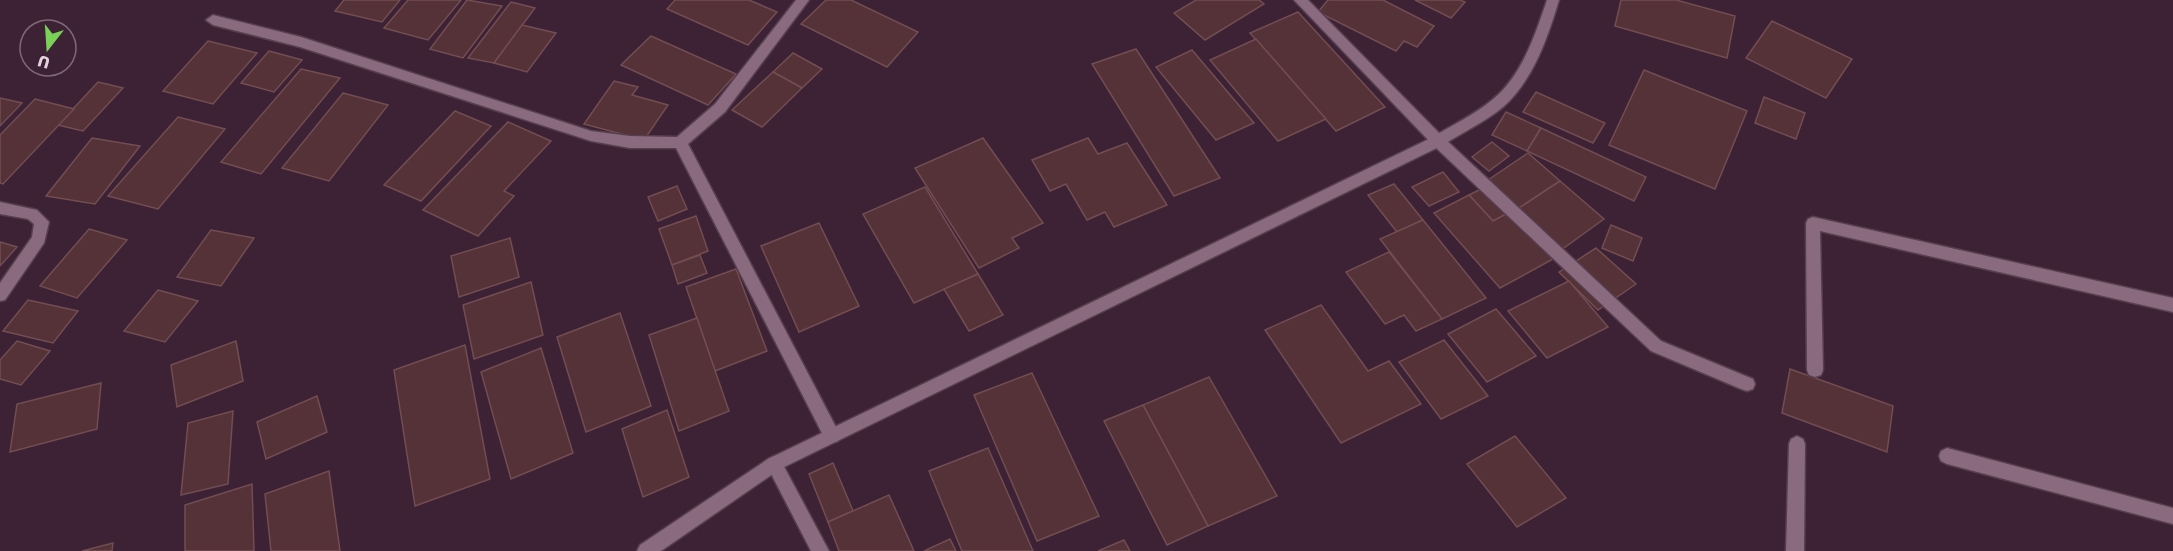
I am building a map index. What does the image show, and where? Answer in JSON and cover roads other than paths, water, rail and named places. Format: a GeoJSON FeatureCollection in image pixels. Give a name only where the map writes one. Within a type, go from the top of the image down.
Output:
{"type":"FeatureCollection","features":[{"type":"Feature","properties":{"kind":"street"},"geometry":{"type":"LineString","coordinates":[[213,21],[301,42],[591,136],[630,142],[680,143],[720,108],[802,0]]}},
{"type":"Feature","properties":{"kind":"street"},"geometry":{"type":"LineString","coordinates":[[1300,0],[1438,141],[1656,346],[1746,384]]}},
{"type":"Feature","properties":{"kind":"street"},"geometry":{"type":"LineString","coordinates":[[646,551],[774,464],[1438,141],[1497,103],[1514,86],[1525,68],[1553,0]]}},
{"type":"Feature","properties":{"kind":"street"},"geometry":{"type":"LineString","coordinates":[[680,143],[832,436]]}},
{"type":"Feature","properties":{"kind":"street"},"geometry":{"type":"LineString","coordinates":[[0,208],[32,214],[42,222],[39,239],[0,295]]}},
{"type":"Feature","properties":{"kind":"street"},"geometry":{"type":"LineString","coordinates":[[1815,370],[1813,223],[2173,305]]}},
{"type":"Feature","properties":{"kind":"street"},"geometry":{"type":"LineString","coordinates":[[1795,551],[1797,444]]}},
{"type":"Feature","properties":{"kind":"street"},"geometry":{"type":"LineString","coordinates":[[1947,456],[2173,516]]}},
{"type":"Feature","properties":{"kind":"street"},"geometry":{"type":"LineString","coordinates":[[774,464],[820,551]]}}]}
